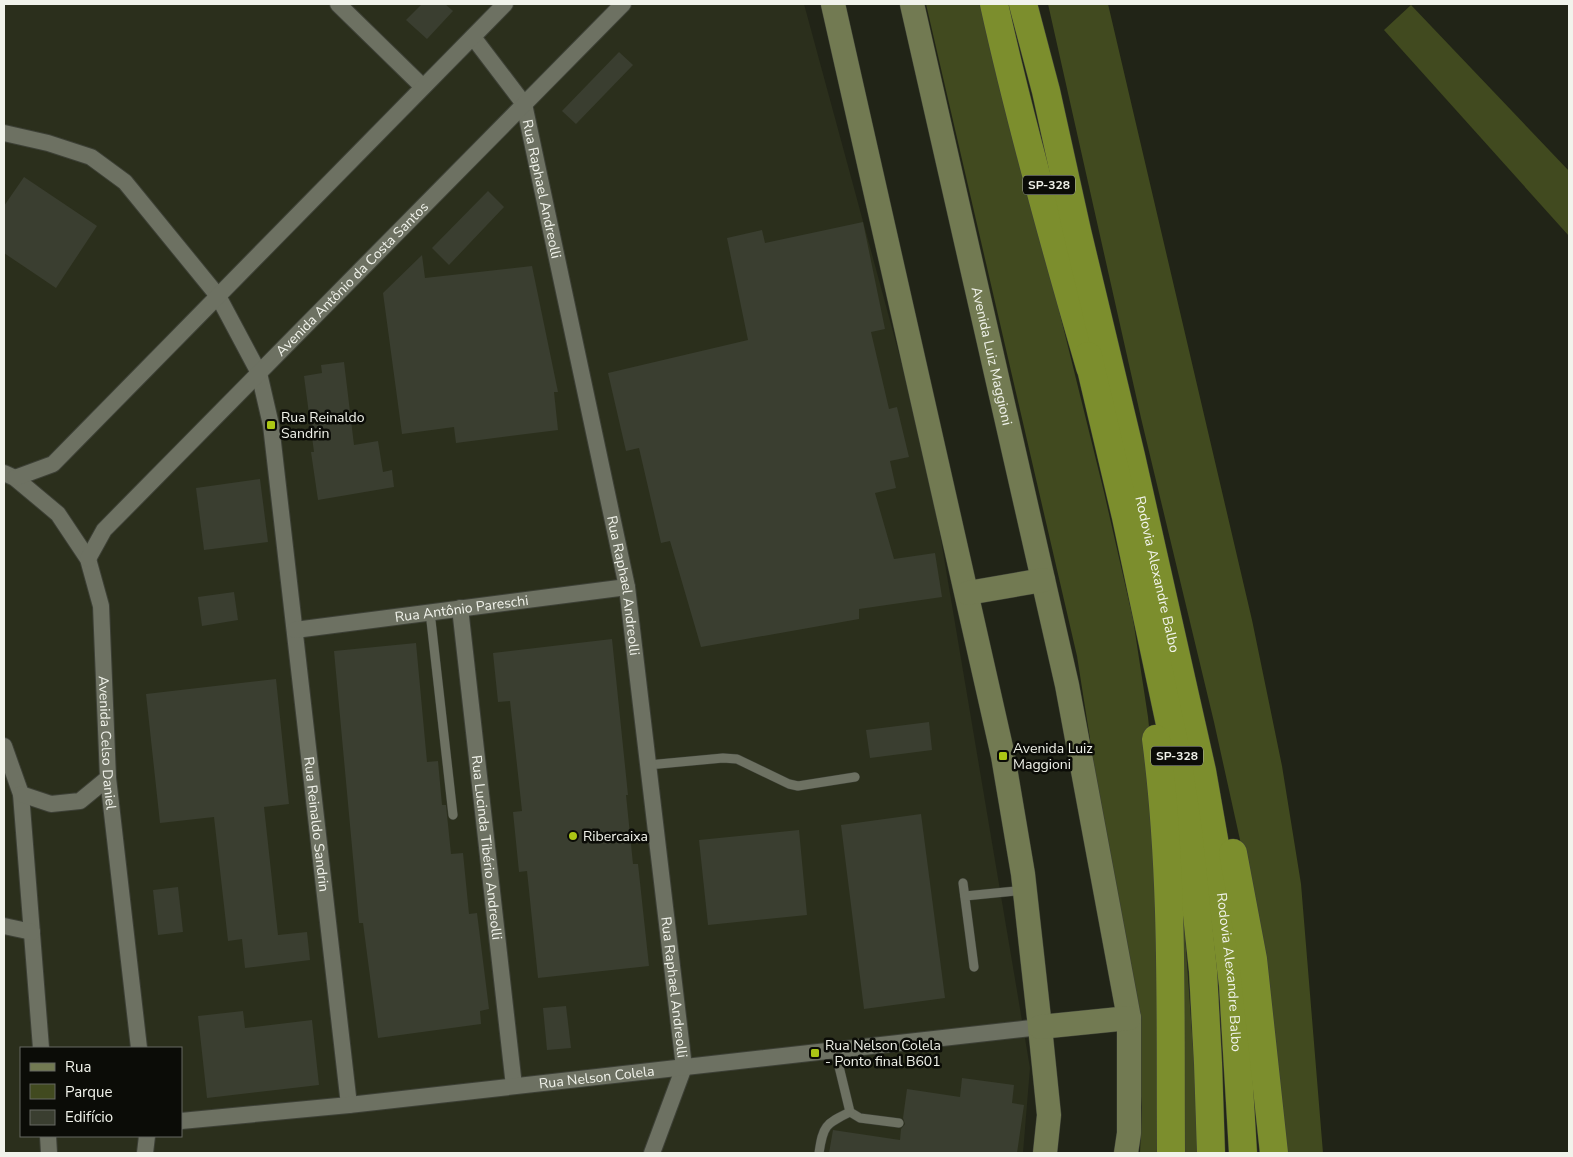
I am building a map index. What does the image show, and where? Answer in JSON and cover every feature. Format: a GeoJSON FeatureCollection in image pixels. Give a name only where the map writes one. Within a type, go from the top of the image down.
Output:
{"type":"FeatureCollection","features":[{"type":"Feature","properties":{"kind":"highway"},"geometry":{"type":"LineString","coordinates":[[994,4],[1052,235],[1090,367]]}},
{"type":"Feature","properties":{"kind":"highway","name":"Rodovia Alexandre Balbo"},"geometry":{"type":"LineString","coordinates":[[1008,4],[1126,517],[1177,757],[1188,830],[1203,971],[1211,1153]]}},
{"type":"Feature","properties":{"kind":"highway","name":"Rodovia Alexandre Balbo"},"geometry":{"type":"LineString","coordinates":[[1023,4],[1046,91],[1077,231],[1160,581],[1202,771],[1218,862],[1233,985],[1243,1153]]}},
{"type":"Feature","properties":{"kind":"highway"},"geometry":{"type":"LineString","coordinates":[[1034,4],[1046,91]]}},
{"type":"Feature","properties":{"kind":"highway"},"geometry":{"type":"LineString","coordinates":[[1126,517],[1160,775],[1169,896],[1171,1153]]}},
{"type":"Feature","properties":{"kind":"highway"},"geometry":{"type":"LineString","coordinates":[[1160,581],[1212,766],[1242,893],[1253,959],[1274,1153]]}},
{"type":"Feature","properties":{"kind":"street"},"geometry":{"type":"LineString","coordinates":[[338,4],[423,87]]}},
{"type":"Feature","properties":{"kind":"street"},"geometry":{"type":"LineString","coordinates":[[9,476],[53,464],[505,4]]}},
{"type":"Feature","properties":{"kind":"street","name":"Avenida Antônio da Costa Santos"},"geometry":{"type":"LineString","coordinates":[[88,560],[104,530],[623,4]]}},
{"type":"Feature","properties":{"kind":"street"},"geometry":{"type":"LineString","coordinates":[[833,4],[968,593],[1003,756],[1025,890],[1040,1027],[1049,1116],[1045,1153]]}},
{"type":"Feature","properties":{"kind":"street","name":"Avenida Luiz Maggioni"},"geometry":{"type":"LineString","coordinates":[[912,4],[1067,685],[1129,1018],[1129,1133],[1126,1153]]}},
{"type":"Feature","properties":{"kind":"street","name":"Rua Raphael Andreolli"},"geometry":{"type":"LineString","coordinates":[[473,36],[524,104],[627,587],[684,1067],[652,1153]]}},
{"type":"Feature","properties":{"kind":"street","name":"Rua Reinaldo Sandrin"},"geometry":{"type":"LineString","coordinates":[[4,133],[48,143],[91,157],[125,182],[218,296],[259,374],[271,425],[349,1105]]}},
{"type":"Feature","properties":{"kind":"street","name":"Avenida Celso Daniel"},"geometry":{"type":"LineString","coordinates":[[9,476],[58,514],[88,560],[101,606],[108,778],[139,1047]]}},
{"type":"Feature","properties":{"kind":"street"},"geometry":{"type":"LineString","coordinates":[[968,593],[1043,580]]}},
{"type":"Feature","properties":{"kind":"street","name":"Rua Antônio Pareschi"},"geometry":{"type":"LineString","coordinates":[[295,630],[627,587]]}},
{"type":"Feature","properties":{"kind":"street","name":"Rua Lucinda Tibério Andreolli"},"geometry":{"type":"LineString","coordinates":[[460,608],[514,1086]]}},
{"type":"Feature","properties":{"kind":"street"},"geometry":{"type":"LineString","coordinates":[[4,746],[21,794],[41,1047]]}},
{"type":"Feature","properties":{"kind":"street"},"geometry":{"type":"LineString","coordinates":[[21,794],[51,804],[80,801],[108,778]]}},
{"type":"Feature","properties":{"kind":"street"},"geometry":{"type":"LineString","coordinates":[[4,926],[32,932]]}},
{"type":"Feature","properties":{"kind":"street"},"geometry":{"type":"LineString","coordinates":[[1040,1027],[1129,1018]]}},
{"type":"Feature","properties":{"kind":"street","name":"Rua Nelson Colela"},"geometry":{"type":"LineString","coordinates":[[182,1121],[349,1105],[1040,1027]]}},
{"type":"Feature","properties":{"kind":"street"},"geometry":{"type":"LineString","coordinates":[[48,1137],[49,1153]]}},
{"type":"Feature","properties":{"kind":"street"},"geometry":{"type":"LineString","coordinates":[[145,1153],[147,1137]]}},
{"type":"Feature","properties":{"kind":"lane"},"geometry":{"type":"LineString","coordinates":[[430,612],[452,815]]}},
{"type":"Feature","properties":{"kind":"lane"},"geometry":{"type":"LineString","coordinates":[[648,765],[724,758],[737,760],[789,784],[798,786],[855,777]]}},
{"type":"Feature","properties":{"kind":"lane"},"geometry":{"type":"LineString","coordinates":[[963,883],[974,967]]}},
{"type":"Feature","properties":{"kind":"lane"},"geometry":{"type":"LineString","coordinates":[[965,896],[1025,890]]}},
{"type":"Feature","properties":{"kind":"lane"},"geometry":{"type":"LineString","coordinates":[[835,1050],[850,1112],[860,1118],[899,1122]]}},
{"type":"Feature","properties":{"kind":"lane"},"geometry":{"type":"LineString","coordinates":[[819,1153],[822,1132],[834,1120],[850,1112]]}},
{"type":"Feature","properties":{"kind":"shaded area"},"geometry":{"type":"Polygon","coordinates":[[[4,4],[804,4],[927,457],[1030,1068],[1023,1153],[4,1153],[4,4]]]}},
{"type":"Feature","properties":{"kind":"green space"},"geometry":{"type":"Polygon","coordinates":[[[926,4],[989,4],[1034,209],[1104,492],[1133,619],[1148,717],[1156,793],[1162,1153],[1140,1153],[1142,1107],[1133,1013],[1077,656],[926,4]]]}},
{"type":"Feature","properties":{"kind":"green space"},"geometry":{"type":"Polygon","coordinates":[[[1048,4],[1108,4],[1252,620],[1282,766],[1301,884],[1323,1153],[1284,1153],[1248,876],[1214,722],[1141,418],[1048,4]]]}},
{"type":"Feature","properties":{"kind":"green space"},"geometry":{"type":"Polygon","coordinates":[[[1411,5],[1569,171],[1569,236],[1384,30],[1411,5]]]}},
{"type":"Feature","properties":{"kind":"green space"},"geometry":{"type":"Polygon","coordinates":[[[1179,905],[1183,907],[1194,1062],[1197,1153],[1182,1153],[1179,905]]]}},
{"type":"Feature","properties":{"kind":"building"},"geometry":{"type":"Polygon","coordinates":[[[422,4],[445,4],[453,11],[427,39],[406,20],[422,4]]]}},
{"type":"Feature","properties":{"kind":"building"},"geometry":{"type":"Polygon","coordinates":[[[619,52],[633,65],[576,124],[562,111],[619,52]]]}},
{"type":"Feature","properties":{"kind":"building"},"geometry":{"type":"Polygon","coordinates":[[[24,177],[97,226],[56,288],[4,253],[4,206],[24,177]]]}},
{"type":"Feature","properties":{"kind":"building"},"geometry":{"type":"Polygon","coordinates":[[[488,191],[504,207],[449,265],[432,248],[488,191]]]}},
{"type":"Feature","properties":{"kind":"building"},"geometry":{"type":"Polygon","coordinates":[[[863,222],[885,329],[871,332],[889,409],[897,407],[909,457],[890,461],[896,488],[875,493],[894,559],[935,553],[942,597],[859,609],[859,619],[701,647],[670,541],[661,543],[639,448],[626,451],[608,373],[748,340],[727,238],[762,230],[765,243],[863,222]]]}},
{"type":"Feature","properties":{"kind":"building"},"geometry":{"type":"Polygon","coordinates":[[[422,255],[425,278],[532,266],[558,392],[554,392],[558,430],[456,443],[454,427],[402,434],[383,293],[422,255]]]}},
{"type":"Feature","properties":{"kind":"building"},"geometry":{"type":"Polygon","coordinates":[[[344,362],[354,445],[378,441],[383,472],[392,470],[394,487],[318,500],[311,452],[314,452],[304,376],[322,373],[321,365],[344,362]]]}},
{"type":"Feature","properties":{"kind":"building"},"geometry":{"type":"Polygon","coordinates":[[[260,479],[268,542],[204,550],[196,488],[260,479]]]}},
{"type":"Feature","properties":{"kind":"building"},"geometry":{"type":"Polygon","coordinates":[[[234,592],[238,620],[202,626],[198,597],[234,592]]]}},
{"type":"Feature","properties":{"kind":"building"},"geometry":{"type":"Polygon","coordinates":[[[612,639],[633,864],[638,864],[649,966],[538,978],[527,871],[519,872],[513,812],[522,811],[510,701],[498,702],[493,653],[612,639]]]}},
{"type":"Feature","properties":{"kind":"building"},"geometry":{"type":"Polygon","coordinates":[[[416,643],[427,762],[438,761],[442,805],[446,805],[451,854],[463,853],[469,914],[477,913],[489,1009],[480,1011],[481,1024],[378,1038],[363,923],[359,923],[334,651],[416,643]]]}},
{"type":"Feature","properties":{"kind":"building"},"geometry":{"type":"Polygon","coordinates":[[[276,679],[289,804],[264,807],[278,935],[307,932],[310,960],[245,968],[242,939],[228,941],[214,817],[160,823],[146,694],[276,679]]]}},
{"type":"Feature","properties":{"kind":"building"},"geometry":{"type":"Polygon","coordinates":[[[929,722],[932,750],[870,758],[866,730],[929,722]]]}},
{"type":"Feature","properties":{"kind":"building"},"geometry":{"type":"Polygon","coordinates":[[[921,814],[945,998],[864,1009],[841,825],[921,814]]]}},
{"type":"Feature","properties":{"kind":"building"},"geometry":{"type":"Polygon","coordinates":[[[799,830],[807,915],[708,925],[699,840],[799,830]]]}},
{"type":"Feature","properties":{"kind":"building"},"geometry":{"type":"Polygon","coordinates":[[[178,887],[183,932],[158,935],[153,890],[178,887]]]}},
{"type":"Feature","properties":{"kind":"building"},"geometry":{"type":"Polygon","coordinates":[[[566,1006],[571,1048],[547,1050],[543,1008],[566,1006]]]}},
{"type":"Feature","properties":{"kind":"building"},"geometry":{"type":"Polygon","coordinates":[[[243,1011],[245,1028],[312,1020],[319,1085],[207,1098],[198,1016],[243,1011]]]}},
{"type":"Feature","properties":{"kind":"building"},"geometry":{"type":"Polygon","coordinates":[[[962,1078],[1014,1085],[1012,1103],[1024,1105],[1017,1153],[829,1153],[833,1130],[900,1140],[901,1129],[905,1124],[903,1118],[907,1089],[960,1097],[962,1078]]]}},
{"type":"Feature","properties":{"kind":"place","name":"Rua Reinaldo Sandrin"},"geometry":{"type":"Point","coordinates":[271,425]}},
{"type":"Feature","properties":{"kind":"place","name":"Avenida Luiz Maggioni"},"geometry":{"type":"Point","coordinates":[1003,756]}},
{"type":"Feature","properties":{"kind":"place","name":"Ribercaixa"},"geometry":{"type":"Point","coordinates":[573,836]}},
{"type":"Feature","properties":{"kind":"place","name":"Rua Nelson Colela - Ponto final B601"},"geometry":{"type":"Point","coordinates":[815,1053]}}]}
